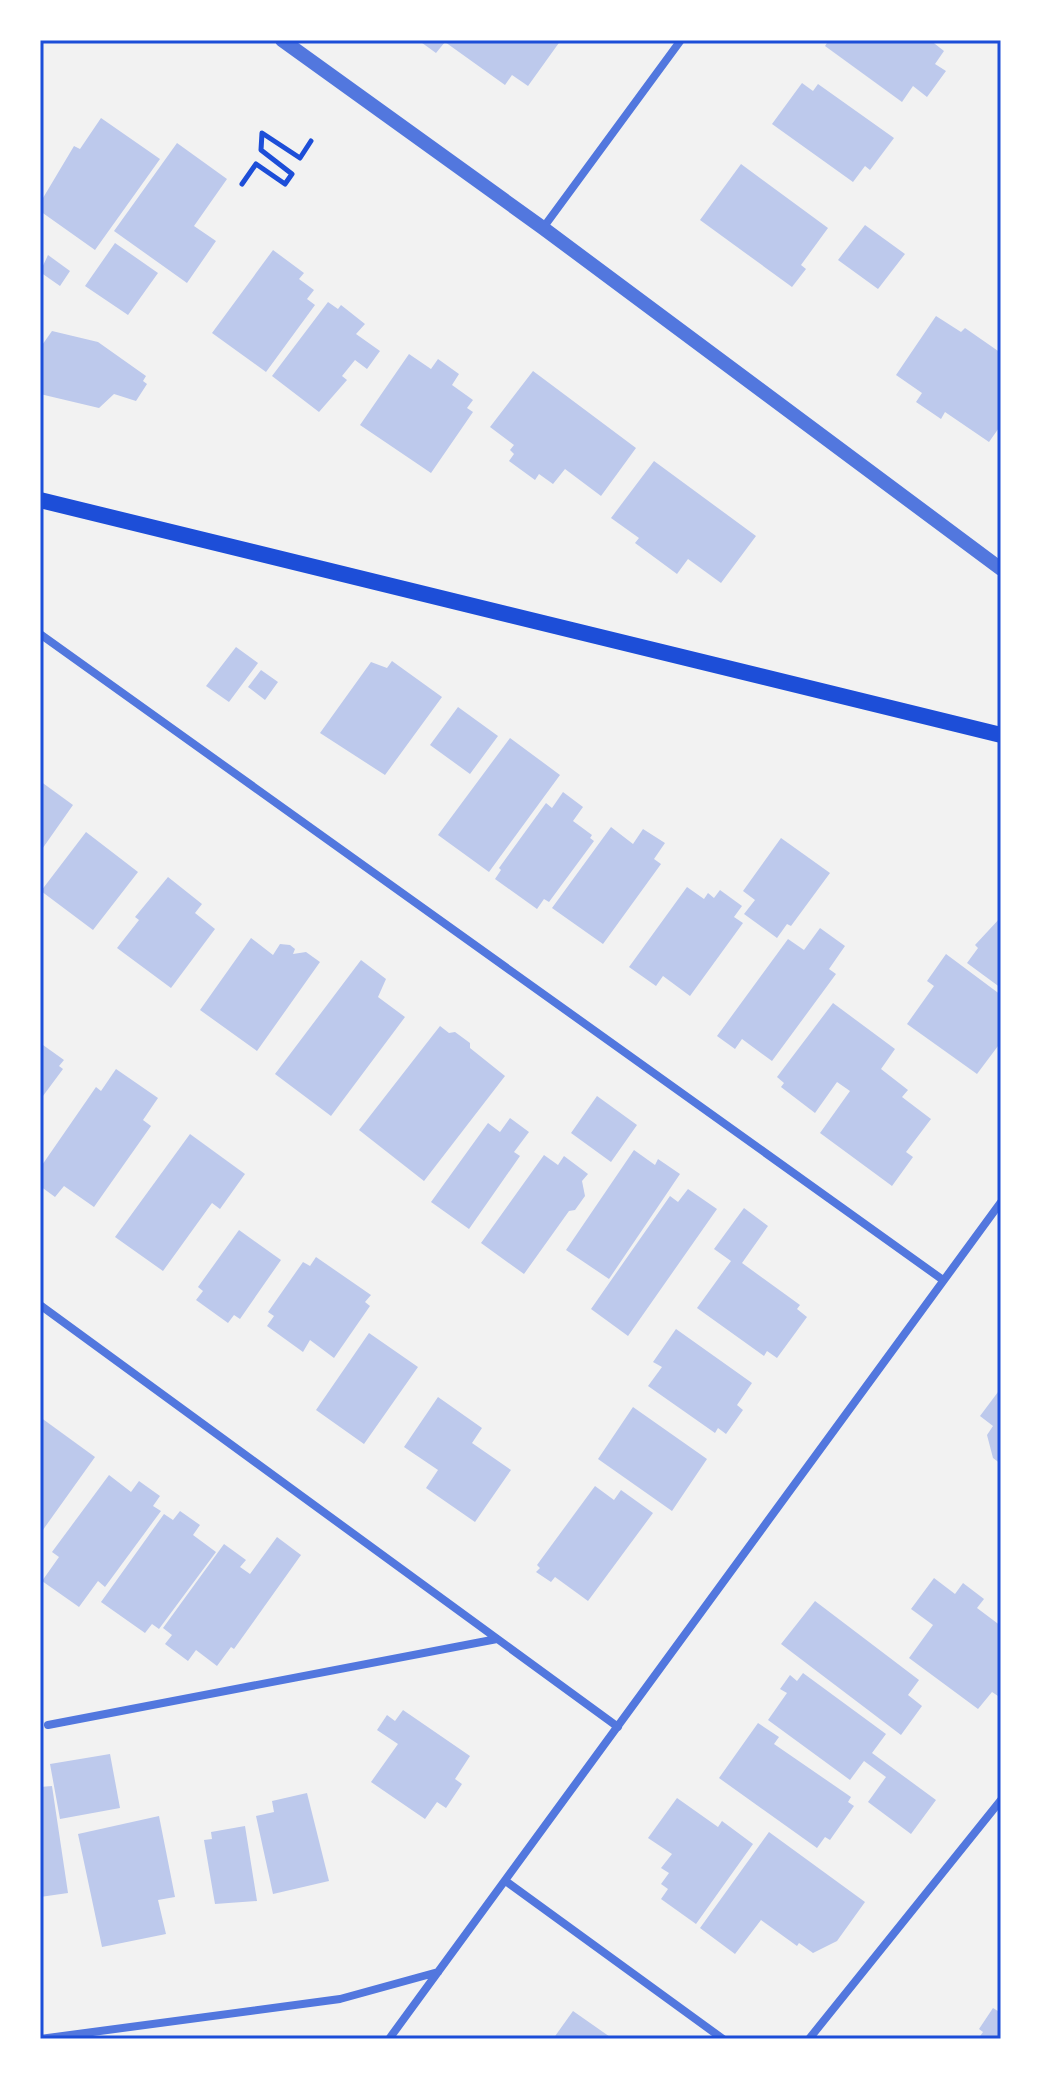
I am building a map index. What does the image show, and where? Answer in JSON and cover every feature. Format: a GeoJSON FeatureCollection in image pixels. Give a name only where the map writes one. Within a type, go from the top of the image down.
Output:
{"type":"FeatureCollection","features":[{"type":"Feature","properties":{"kind":"main road"},"geometry":{"type":"LineString","coordinates":[[40,500],[1001,735]]}},
{"type":"Feature","properties":{"kind":"street"},"geometry":{"type":"LineString","coordinates":[[282,40],[543,228],[1001,569]]}},
{"type":"Feature","properties":{"kind":"street"},"geometry":{"type":"LineString","coordinates":[[543,228],[681,40]]}},
{"type":"Feature","properties":{"kind":"street"},"geometry":{"type":"LineString","coordinates":[[40,634],[943,1280]]}},
{"type":"Feature","properties":{"kind":"street"},"geometry":{"type":"LineString","coordinates":[[389,2039],[507,1882],[1001,1202]]}},
{"type":"Feature","properties":{"kind":"street"},"geometry":{"type":"LineString","coordinates":[[40,1305],[618,1727]]}},
{"type":"Feature","properties":{"kind":"street"},"geometry":{"type":"LineString","coordinates":[[48,1725],[497,1639]]}},
{"type":"Feature","properties":{"kind":"street"},"geometry":{"type":"LineString","coordinates":[[809,2039],[1001,1800]]}},
{"type":"Feature","properties":{"kind":"street"},"geometry":{"type":"LineString","coordinates":[[507,1882],[723,2039]]}},
{"type":"Feature","properties":{"kind":"street"},"geometry":{"type":"LineString","coordinates":[[40,2039],[340,1999],[438,1972]]}},
{"type":"Feature","properties":{"kind":"path"},"geometry":{"type":"LineString","coordinates":[[242,184],[256,164],[285,184],[292,174],[261,150],[262,133],[300,158],[311,141]]}},
{"type":"Feature","properties":{"kind":"building"},"geometry":{"type":"Polygon","coordinates":[[[418,40],[561,40],[528,86],[512,75],[505,85],[445,42],[436,53],[418,40]]]}},
{"type":"Feature","properties":{"kind":"building"},"geometry":{"type":"Polygon","coordinates":[[[829,40],[930,40],[944,51],[935,64],[946,71],[927,97],[913,86],[902,102],[825,46],[829,40]]]}},
{"type":"Feature","properties":{"kind":"building"},"geometry":{"type":"Polygon","coordinates":[[[802,83],[813,91],[818,84],[894,138],[870,170],[865,166],[853,182],[772,124],[802,83]]]}},
{"type":"Feature","properties":{"kind":"building"},"geometry":{"type":"Polygon","coordinates":[[[101,118],[160,159],[95,250],[40,211],[40,203],[74,146],[80,149],[101,118]]]}},
{"type":"Feature","properties":{"kind":"building"},"geometry":{"type":"Polygon","coordinates":[[[177,143],[227,179],[194,226],[216,241],[187,283],[114,231],[177,143]]]}},
{"type":"Feature","properties":{"kind":"building"},"geometry":{"type":"Polygon","coordinates":[[[741,164],[828,228],[801,265],[806,269],[792,287],[700,220],[741,164]]]}},
{"type":"Feature","properties":{"kind":"building"},"geometry":{"type":"Polygon","coordinates":[[[865,225],[905,254],[878,289],[838,260],[865,225]]]}},
{"type":"Feature","properties":{"kind":"building"},"geometry":{"type":"Polygon","coordinates":[[[115,243],[158,273],[128,315],[85,286],[115,243]]]}},
{"type":"Feature","properties":{"kind":"building"},"geometry":{"type":"Polygon","coordinates":[[[273,250],[304,273],[299,279],[314,290],[307,299],[315,305],[266,372],[212,333],[273,250]]]}},
{"type":"Feature","properties":{"kind":"building"},"geometry":{"type":"Polygon","coordinates":[[[48,255],[70,271],[60,286],[40,272],[48,255]]]}},
{"type":"Feature","properties":{"kind":"building"},"geometry":{"type":"Polygon","coordinates":[[[328,302],[338,309],[341,305],[365,324],[356,334],[380,351],[367,369],[355,360],[342,376],[347,380],[319,412],[272,376],[328,302]]]}},
{"type":"Feature","properties":{"kind":"building"},"geometry":{"type":"Polygon","coordinates":[[[936,316],[961,332],[965,328],[1001,353],[1001,425],[989,442],[945,412],[941,419],[916,402],[922,393],[896,375],[936,316]]]}},
{"type":"Feature","properties":{"kind":"building"},"geometry":{"type":"Polygon","coordinates":[[[52,331],[98,342],[146,376],[143,381],[147,384],[136,401],[114,394],[99,408],[40,394],[40,348],[52,331]]]}},
{"type":"Feature","properties":{"kind":"building"},"geometry":{"type":"Polygon","coordinates":[[[409,354],[431,369],[438,359],[459,374],[452,385],[473,400],[467,408],[473,412],[431,473],[360,425],[409,354]]]}},
{"type":"Feature","properties":{"kind":"building"},"geometry":{"type":"Polygon","coordinates":[[[533,371],[636,448],[601,496],[565,469],[553,484],[539,474],[535,480],[509,461],[514,454],[510,450],[514,445],[490,427],[533,371]]]}},
{"type":"Feature","properties":{"kind":"building"},"geometry":{"type":"Polygon","coordinates":[[[654,461],[756,536],[721,583],[688,559],[677,574],[635,543],[639,538],[611,518],[654,461]]]}},
{"type":"Feature","properties":{"kind":"building"},"geometry":{"type":"Polygon","coordinates":[[[236,647],[258,663],[229,702],[206,686],[236,647]]]}},
{"type":"Feature","properties":{"kind":"building"},"geometry":{"type":"Polygon","coordinates":[[[392,661],[442,697],[385,775],[320,733],[371,662],[387,668],[392,661]]]}},
{"type":"Feature","properties":{"kind":"building"},"geometry":{"type":"Polygon","coordinates":[[[261,670],[278,682],[265,700],[248,687],[261,670]]]}},
{"type":"Feature","properties":{"kind":"building"},"geometry":{"type":"Polygon","coordinates":[[[458,707],[498,736],[470,774],[430,745],[458,707]]]}},
{"type":"Feature","properties":{"kind":"building"},"geometry":{"type":"Polygon","coordinates":[[[510,738],[560,775],[489,872],[438,835],[510,738]]]}},
{"type":"Feature","properties":{"kind":"building"},"geometry":{"type":"Polygon","coordinates":[[[40,781],[73,805],[40,852],[40,781]]]}},
{"type":"Feature","properties":{"kind":"building"},"geometry":{"type":"Polygon","coordinates":[[[563,792],[583,807],[573,821],[592,835],[590,838],[594,841],[549,902],[544,899],[537,909],[495,879],[501,870],[499,868],[546,803],[552,808],[563,792]]]}},
{"type":"Feature","properties":{"kind":"building"},"geometry":{"type":"Polygon","coordinates":[[[611,827],[633,844],[643,829],[665,843],[654,859],[661,864],[603,944],[552,908],[611,827]]]}},
{"type":"Feature","properties":{"kind":"building"},"geometry":{"type":"Polygon","coordinates":[[[86,832],[138,872],[93,930],[41,891],[86,832]]]}},
{"type":"Feature","properties":{"kind":"building"},"geometry":{"type":"Polygon","coordinates":[[[781,838],[830,873],[791,926],[787,924],[777,938],[744,914],[755,900],[743,891],[781,838]]]}},
{"type":"Feature","properties":{"kind":"building"},"geometry":{"type":"Polygon","coordinates":[[[168,877],[202,904],[195,913],[215,929],[171,988],[117,948],[139,920],[135,917],[168,877]]]}},
{"type":"Feature","properties":{"kind":"building"},"geometry":{"type":"Polygon","coordinates":[[[687,887],[704,899],[708,893],[714,898],[720,890],[742,906],[734,917],[743,923],[690,996],[663,976],[656,986],[629,967],[687,887]]]}},
{"type":"Feature","properties":{"kind":"building"},"geometry":{"type":"Polygon","coordinates":[[[1001,917],[1001,988],[967,963],[978,948],[975,945],[1001,917]]]}},
{"type":"Feature","properties":{"kind":"building"},"geometry":{"type":"Polygon","coordinates":[[[820,928],[845,946],[829,969],[836,974],[772,1061],[742,1039],[735,1049],[717,1036],[788,939],[804,950],[820,928]]]}},
{"type":"Feature","properties":{"kind":"building"},"geometry":{"type":"Polygon","coordinates":[[[251,938],[273,955],[280,944],[290,945],[295,949],[293,954],[306,952],[320,962],[257,1051],[200,1010],[251,938]]]}},
{"type":"Feature","properties":{"kind":"building"},"geometry":{"type":"Polygon","coordinates":[[[946,954],[1001,995],[1001,1042],[977,1074],[907,1024],[934,986],[927,981],[946,954]]]}},
{"type":"Feature","properties":{"kind":"building"},"geometry":{"type":"Polygon","coordinates":[[[361,960],[386,979],[378,997],[405,1017],[331,1116],[275,1074],[361,960]]]}},
{"type":"Feature","properties":{"kind":"building"},"geometry":{"type":"Polygon","coordinates":[[[833,1003],[895,1049],[881,1069],[908,1090],[902,1097],[931,1119],[906,1152],[913,1157],[892,1186],[820,1133],[850,1091],[837,1082],[815,1113],[781,1087],[784,1083],[777,1077],[833,1003]]]}},
{"type":"Feature","properties":{"kind":"building"},"geometry":{"type":"Polygon","coordinates":[[[440,1026],[470,1043],[470,1048],[505,1076],[424,1181],[359,1130],[440,1026]]]}},
{"type":"Feature","properties":{"kind":"building"},"geometry":{"type":"Polygon","coordinates":[[[43,1045],[64,1060],[59,1066],[63,1069],[40,1100],[43,1045]]]}},
{"type":"Feature","properties":{"kind":"building"},"geometry":{"type":"Polygon","coordinates":[[[116,1069],[158,1098],[143,1120],[151,1126],[94,1207],[64,1186],[55,1197],[40,1186],[40,1168],[96,1087],[101,1091],[116,1069]]]}},
{"type":"Feature","properties":{"kind":"building"},"geometry":{"type":"Polygon","coordinates":[[[597,1096],[637,1125],[611,1162],[571,1133],[597,1096]]]}},
{"type":"Feature","properties":{"kind":"building"},"geometry":{"type":"Polygon","coordinates":[[[510,1118],[529,1132],[514,1152],[520,1156],[469,1229],[431,1202],[488,1123],[500,1132],[510,1118]]]}},
{"type":"Feature","properties":{"kind":"building"},"geometry":{"type":"Polygon","coordinates":[[[190,1134],[245,1174],[220,1209],[212,1203],[163,1271],[115,1237],[190,1134]]]}},
{"type":"Feature","properties":{"kind":"building"},"geometry":{"type":"Polygon","coordinates":[[[634,1150],[655,1165],[658,1159],[680,1174],[609,1279],[566,1250],[634,1150]]]}},
{"type":"Feature","properties":{"kind":"building"},"geometry":{"type":"Polygon","coordinates":[[[544,1155],[558,1165],[564,1156],[588,1174],[582,1181],[585,1196],[575,1210],[569,1211],[524,1274],[481,1243],[544,1155]]]}},
{"type":"Feature","properties":{"kind":"building"},"geometry":{"type":"Polygon","coordinates":[[[688,1189],[717,1209],[628,1336],[591,1309],[670,1196],[678,1202],[688,1189]]]}},
{"type":"Feature","properties":{"kind":"building"},"geometry":{"type":"Polygon","coordinates":[[[744,1208],[768,1226],[742,1263],[800,1305],[797,1309],[807,1317],[777,1358],[767,1351],[764,1356],[697,1308],[731,1261],[714,1249],[744,1208]]]}},
{"type":"Feature","properties":{"kind":"building"},"geometry":{"type":"Polygon","coordinates":[[[239,1230],[281,1260],[240,1319],[234,1315],[228,1323],[196,1300],[203,1291],[198,1287],[239,1230]]]}},
{"type":"Feature","properties":{"kind":"building"},"geometry":{"type":"Polygon","coordinates":[[[316,1257],[371,1295],[365,1302],[370,1306],[334,1358],[310,1340],[303,1352],[267,1326],[274,1316],[268,1312],[303,1262],[310,1266],[316,1257]]]}},
{"type":"Feature","properties":{"kind":"building"},"geometry":{"type":"Polygon","coordinates":[[[676,1329],[752,1383],[737,1405],[743,1410],[726,1434],[718,1428],[715,1433],[648,1386],[662,1367],[653,1362],[676,1329]]]}},
{"type":"Feature","properties":{"kind":"building"},"geometry":{"type":"Polygon","coordinates":[[[369,1333],[418,1367],[364,1444],[316,1410],[369,1333]]]}},
{"type":"Feature","properties":{"kind":"building"},"geometry":{"type":"Polygon","coordinates":[[[1001,1388],[1001,1464],[993,1458],[987,1435],[993,1426],[980,1416],[1001,1388]]]}},
{"type":"Feature","properties":{"kind":"building"},"geometry":{"type":"Polygon","coordinates":[[[438,1397],[482,1428],[472,1443],[511,1470],[475,1522],[426,1488],[438,1470],[404,1447],[438,1397]]]}},
{"type":"Feature","properties":{"kind":"building"},"geometry":{"type":"Polygon","coordinates":[[[633,1407],[707,1459],[672,1511],[598,1459],[633,1407]]]}},
{"type":"Feature","properties":{"kind":"building"},"geometry":{"type":"Polygon","coordinates":[[[40,1417],[95,1457],[40,1534],[40,1417]]]}},
{"type":"Feature","properties":{"kind":"building"},"geometry":{"type":"Polygon","coordinates":[[[109,1475],[131,1492],[139,1481],[160,1496],[153,1506],[161,1511],[105,1587],[98,1581],[79,1607],[42,1581],[59,1557],[52,1552],[109,1475]]]}},
{"type":"Feature","properties":{"kind":"building"},"geometry":{"type":"Polygon","coordinates":[[[595,1486],[614,1500],[621,1490],[653,1513],[588,1601],[555,1577],[551,1582],[536,1572],[540,1568],[537,1565],[595,1486]]]}},
{"type":"Feature","properties":{"kind":"building"},"geometry":{"type":"Polygon","coordinates":[[[180,1511],[200,1525],[193,1535],[216,1552],[159,1629],[152,1624],[145,1633],[101,1602],[164,1514],[173,1520],[180,1511]]]}},
{"type":"Feature","properties":{"kind":"building"},"geometry":{"type":"Polygon","coordinates":[[[277,1537],[301,1555],[234,1649],[231,1647],[217,1666],[196,1650],[188,1661],[165,1644],[172,1635],[163,1628],[224,1544],[246,1560],[240,1567],[250,1574],[277,1537]]]}},
{"type":"Feature","properties":{"kind":"building"},"geometry":{"type":"Polygon","coordinates":[[[934,1578],[955,1594],[963,1583],[984,1599],[977,1608],[1001,1626],[1001,1691],[998,1696],[992,1692],[978,1709],[909,1658],[933,1625],[911,1609],[934,1578]]]}},
{"type":"Feature","properties":{"kind":"building"},"geometry":{"type":"Polygon","coordinates":[[[815,1601],[919,1680],[908,1695],[922,1706],[901,1735],[781,1644],[815,1601]]]}},
{"type":"Feature","properties":{"kind":"building"},"geometry":{"type":"Polygon","coordinates":[[[803,1673],[886,1734],[872,1753],[936,1800],[911,1834],[868,1802],[886,1777],[864,1761],[850,1780],[768,1720],[787,1693],[780,1689],[790,1675],[797,1681],[803,1673]]]}},
{"type":"Feature","properties":{"kind":"building"},"geometry":{"type":"Polygon","coordinates":[[[403,1710],[470,1756],[455,1779],[462,1784],[446,1808],[437,1802],[425,1819],[371,1782],[398,1744],[377,1730],[387,1715],[395,1721],[403,1710]]]}},
{"type":"Feature","properties":{"kind":"building"},"geometry":{"type":"Polygon","coordinates":[[[758,1723],[779,1737],[774,1744],[851,1797],[848,1802],[854,1806],[830,1840],[825,1837],[817,1848],[719,1778],[758,1723]]]}},
{"type":"Feature","properties":{"kind":"building"},"geometry":{"type":"Polygon","coordinates":[[[110,1754],[120,1808],[60,1819],[50,1764],[110,1754]]]}},
{"type":"Feature","properties":{"kind":"building"},"geometry":{"type":"Polygon","coordinates":[[[52,1786],[68,1893],[40,1897],[40,1787],[52,1786]]]}},
{"type":"Feature","properties":{"kind":"building"},"geometry":{"type":"Polygon","coordinates":[[[307,1793],[329,1881],[273,1894],[256,1816],[274,1812],[272,1801],[307,1793]]]}},
{"type":"Feature","properties":{"kind":"building"},"geometry":{"type":"Polygon","coordinates":[[[677,1798],[718,1827],[722,1821],[753,1844],[696,1924],[661,1899],[668,1889],[661,1884],[669,1873],[661,1868],[672,1854],[648,1838],[677,1798]]]}},
{"type":"Feature","properties":{"kind":"building"},"geometry":{"type":"Polygon","coordinates":[[[159,1816],[175,1897],[158,1900],[166,1934],[102,1947],[78,1834],[159,1816]]]}},
{"type":"Feature","properties":{"kind":"building"},"geometry":{"type":"Polygon","coordinates":[[[245,1826],[257,1901],[215,1904],[204,1840],[212,1839],[211,1832],[245,1826]]]}},
{"type":"Feature","properties":{"kind":"building"},"geometry":{"type":"Polygon","coordinates":[[[769,1832],[865,1902],[837,1941],[813,1953],[799,1943],[797,1946],[761,1920],[735,1954],[700,1928],[769,1832]]]}},
{"type":"Feature","properties":{"kind":"building"},"geometry":{"type":"Polygon","coordinates":[[[993,2008],[1001,2013],[1001,2039],[978,2039],[983,2032],[979,2029],[993,2008]]]}},
{"type":"Feature","properties":{"kind":"building"},"geometry":{"type":"Polygon","coordinates":[[[573,2011],[613,2039],[553,2039],[573,2011]]]}}]}
